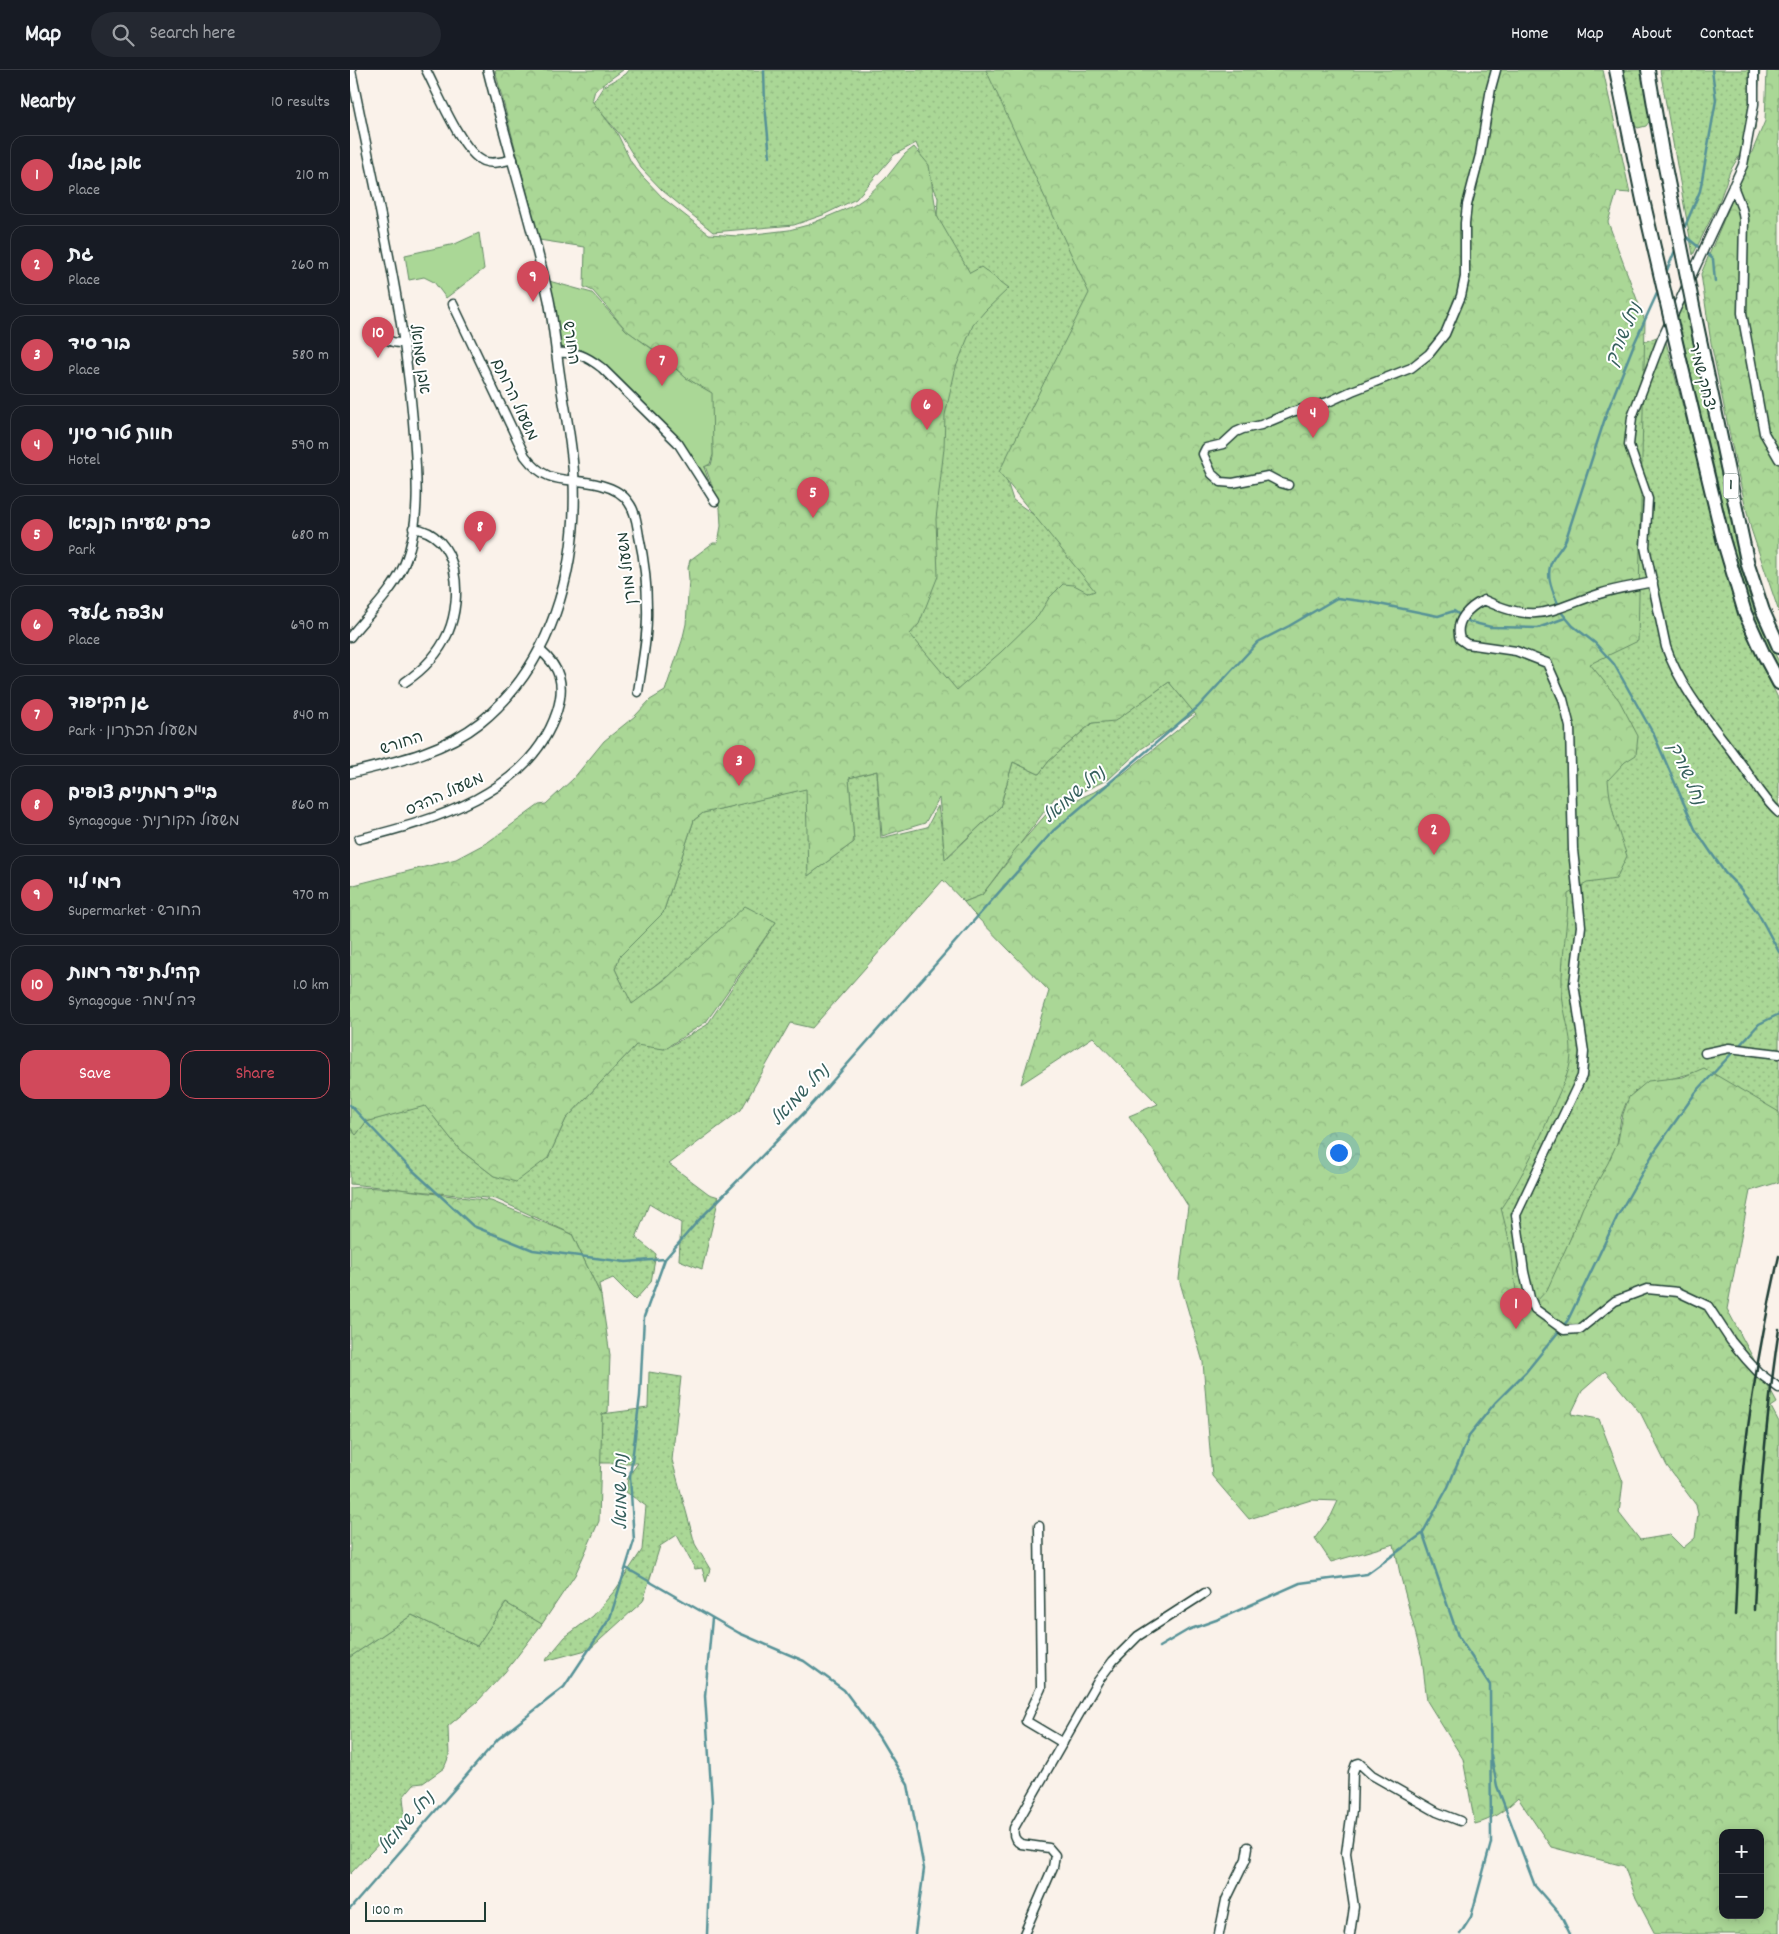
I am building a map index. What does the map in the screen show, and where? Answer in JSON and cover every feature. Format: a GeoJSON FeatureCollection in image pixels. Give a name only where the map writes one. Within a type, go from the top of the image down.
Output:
{"type":"FeatureCollection","features":[{"type":"Feature","properties":{"kind":"highway","name":"יצחק שמיר"},"geometry":{"type":"LineString","coordinates":[[1616,70],[1680,364],[1735,579],[1745,613],[1779,684]]}},
{"type":"Feature","properties":{"kind":"highway","name":"יצחק שמיר"},"geometry":{"type":"LineString","coordinates":[[1648,70],[1662,152],[1696,321],[1748,565],[1763,611],[1779,647]]}},
{"type":"Feature","properties":{"kind":"street","name":"אבן שמואל"},"geometry":{"type":"LineString","coordinates":[[350,70],[388,251],[404,343],[416,452],[416,493],[409,550],[397,578],[350,637]]}},
{"type":"Feature","properties":{"kind":"street"},"geometry":{"type":"LineString","coordinates":[[426,70],[459,134],[475,155],[481,160],[489,162],[513,159]]}},
{"type":"Feature","properties":{"kind":"street","name":"החורש"},"geometry":{"type":"LineString","coordinates":[[352,772],[398,762],[439,747],[481,722],[501,703],[518,683],[540,650],[552,625],[560,600],[571,545],[574,481],[549,301],[488,70]]}},
{"type":"Feature","properties":{"kind":"street"},"geometry":{"type":"LineString","coordinates":[[1288,485],[1268,476],[1233,483],[1221,482],[1212,474],[1203,454],[1206,448],[1222,444],[1236,432],[1261,425],[1292,412],[1328,402],[1411,368],[1429,354],[1445,334],[1461,296],[1465,276],[1465,223],[1496,70]]}},
{"type":"Feature","properties":{"kind":"street"},"geometry":{"type":"LineString","coordinates":[[1754,70],[1754,104],[1743,165],[1661,341],[1632,417],[1629,445],[1648,499],[1645,547],[1666,647],[1680,679],[1767,802],[1779,813]]}},
{"type":"Feature","properties":{"kind":"street"},"geometry":{"type":"LineString","coordinates":[[1733,186],[1744,220],[1742,313],[1764,433],[1779,459]]}},
{"type":"Feature","properties":{"kind":"street","name":"משעול הרותם"},"geometry":{"type":"LineString","coordinates":[[454,304],[525,456],[536,470],[551,478],[574,481]]}},
{"type":"Feature","properties":{"kind":"street"},"geometry":{"type":"LineString","coordinates":[[377,329],[383,338],[390,342],[404,343]]}},
{"type":"Feature","properties":{"kind":"street"},"geometry":{"type":"LineString","coordinates":[[556,353],[578,353],[589,358],[602,368],[678,443],[715,501]]}},
{"type":"Feature","properties":{"kind":"street","name":"משעול מורן"},"geometry":{"type":"LineString","coordinates":[[574,481],[616,490],[630,504],[635,515],[645,566],[647,608],[638,692]]}},
{"type":"Feature","properties":{"kind":"street"},"geometry":{"type":"LineString","coordinates":[[405,682],[424,667],[448,633],[456,602],[457,586],[454,571],[445,548],[434,534],[413,528]]}},
{"type":"Feature","properties":{"kind":"street"},"geometry":{"type":"LineString","coordinates":[[1652,582],[1600,594],[1545,613],[1518,612],[1484,600],[1466,611],[1460,625],[1460,640],[1467,644],[1516,651],[1547,663],[1563,699],[1570,727],[1573,850],[1581,926],[1574,984],[1584,1052],[1582,1076],[1516,1215],[1524,1272],[1530,1298],[1535,1309],[1564,1330],[1580,1330],[1615,1301],[1647,1289],[1678,1292],[1700,1302],[1708,1306],[1731,1341],[1758,1374],[1779,1388]]}},
{"type":"Feature","properties":{"kind":"street","name":"משעול ההדס"},"geometry":{"type":"LineString","coordinates":[[359,839],[426,821],[474,800],[494,789],[526,763],[545,739],[554,720],[561,691],[560,679],[556,669],[551,660],[540,650]]}},
{"type":"Feature","properties":{"kind":"street"},"geometry":{"type":"LineString","coordinates":[[1705,1053],[1729,1048],[1779,1054]]}},
{"type":"Feature","properties":{"kind":"street"},"geometry":{"type":"LineString","coordinates":[[1039,1526],[1041,1688],[1026,1721],[1063,1743]]}},
{"type":"Feature","properties":{"kind":"street"},"geometry":{"type":"LineString","coordinates":[[1024,1934],[1053,1867],[1055,1855],[1049,1848],[1017,1842],[1013,1833],[1014,1828],[1098,1681],[1138,1636],[1205,1594]]}},
{"type":"Feature","properties":{"kind":"street"},"geometry":{"type":"LineString","coordinates":[[1350,1934],[1354,1907],[1346,1853],[1352,1810],[1353,1772],[1356,1764],[1358,1763],[1372,1775],[1437,1812],[1460,1821]]}},
{"type":"Feature","properties":{"kind":"street"},"geometry":{"type":"LineString","coordinates":[[1219,1934],[1226,1900],[1246,1859],[1248,1847]]}},
{"type":"Feature","properties":{"kind":"green space"},"geometry":{"type":"Polygon","coordinates":[[[495,70],[623,70],[595,90],[592,101],[617,133],[631,162],[643,177],[664,199],[709,234],[738,236],[789,230],[808,225],[853,206],[865,198],[886,178],[905,154],[914,147],[929,165],[937,216],[970,273],[981,267],[1009,288],[973,325],[956,367],[945,415],[944,448],[936,519],[938,576],[919,624],[910,634],[957,690],[1001,652],[1038,616],[1049,598],[1063,584],[1074,585],[1089,593],[1095,591],[999,472],[1089,293],[986,70],[1603,70],[1630,193],[1617,192],[1608,222],[1645,321],[1638,641],[1590,664],[1619,700],[1638,736],[1636,755],[1625,762],[1608,780],[1613,809],[1627,856],[1616,879],[1587,883],[1568,894],[1562,989],[1571,1048],[1569,1068],[1532,1156],[1501,1208],[1511,1248],[1517,1300],[1524,1315],[1547,1290],[1583,1207],[1618,1141],[1623,1114],[1629,1097],[1648,1081],[1683,1077],[1704,1068],[1779,1112],[1779,1182],[1750,1191],[1727,1309],[1777,1403],[1771,1407],[1779,1422],[1779,1934],[1655,1934],[1636,1898],[1624,1866],[1551,1847],[1518,1798],[1498,1814],[1475,1824],[1463,1759],[1427,1701],[1422,1658],[1394,1544],[1331,1562],[1315,1538],[1331,1516],[1338,1501],[1311,1500],[1249,1519],[1212,1476],[1203,1362],[1179,1279],[1188,1206],[1129,1116],[1158,1104],[1093,1037],[1021,1084],[1049,991],[964,902],[982,895],[1012,856],[1013,852],[1058,801],[1069,803],[1094,792],[1124,773],[1196,715],[1169,682],[1115,721],[1092,723],[1049,761],[1039,774],[1013,762],[1000,807],[945,859],[939,798],[925,823],[882,836],[877,771],[849,778],[854,842],[808,876],[806,789],[703,813],[694,820],[663,913],[620,956],[615,969],[632,1004],[667,978],[745,906],[776,922],[706,1022],[664,1049],[636,1045],[566,1119],[548,1158],[516,1182],[494,1176],[460,1150],[425,1106],[366,1122],[356,1135],[350,1127],[350,886],[456,859],[488,842],[539,805],[546,804],[573,779],[604,741],[635,716],[650,700],[665,691],[686,624],[690,560],[713,543],[718,543],[721,526],[720,508],[705,466],[711,465],[713,457],[711,393],[686,378],[660,354],[627,331],[593,291],[584,287],[585,247],[539,240],[495,70]],[[1605,1371],[1582,1391],[1571,1414],[1599,1419],[1623,1482],[1619,1513],[1640,1540],[1670,1535],[1683,1548],[1695,1538],[1698,1514],[1696,1505],[1667,1466],[1641,1414],[1605,1371]]]}},
{"type":"Feature","properties":{"kind":"green space"},"geometry":{"type":"Polygon","coordinates":[[[629,70],[991,70],[1095,293],[1003,469],[1013,500],[1083,550],[1117,596],[971,698],[937,685],[903,660],[930,348],[938,198],[916,143],[894,155],[856,199],[823,215],[794,225],[713,232],[663,191],[641,168],[622,137],[593,103],[603,87],[626,74],[629,70]]]}},
{"type":"Feature","properties":{"kind":"green space"},"geometry":{"type":"Polygon","coordinates":[[[1619,70],[1642,70],[1651,119],[1646,126],[1638,128],[1632,124],[1619,70]]]}},
{"type":"Feature","properties":{"kind":"green space"},"geometry":{"type":"Polygon","coordinates":[[[1660,70],[1760,70],[1755,130],[1730,171],[1719,202],[1693,255],[1660,70]]]}},
{"type":"Feature","properties":{"kind":"green space"},"geometry":{"type":"Polygon","coordinates":[[[1767,70],[1779,70],[1779,612],[1751,529],[1736,465],[1711,343],[1701,274],[1765,121],[1767,70]]]}},
{"type":"Feature","properties":{"kind":"green space"},"geometry":{"type":"Polygon","coordinates":[[[479,233],[484,269],[446,298],[434,282],[424,277],[409,280],[405,255],[455,244],[479,233]]]}},
{"type":"Feature","properties":{"kind":"green space"},"geometry":{"type":"Polygon","coordinates":[[[549,281],[592,293],[626,330],[659,354],[686,378],[712,393],[713,455],[710,464],[704,467],[714,496],[678,438],[600,362],[584,351],[561,347],[549,281]]]}},
{"type":"Feature","properties":{"kind":"green space"},"geometry":{"type":"Polygon","coordinates":[[[1685,301],[1740,565],[1755,613],[1779,662],[1779,671],[1747,603],[1735,561],[1677,317],[1685,301]]]}},
{"type":"Feature","properties":{"kind":"green space"},"geometry":{"type":"Polygon","coordinates":[[[1664,334],[1728,579],[1744,629],[1779,700],[1779,1119],[1700,1071],[1644,1086],[1635,1091],[1626,1103],[1621,1117],[1617,1144],[1611,1160],[1582,1210],[1548,1294],[1517,1316],[1491,1201],[1552,999],[1580,657],[1637,345],[1664,334]]]}},
{"type":"Feature","properties":{"kind":"green space"},"geometry":{"type":"Polygon","coordinates":[[[1169,682],[1195,713],[1141,749],[1109,779],[1068,798],[1055,797],[982,895],[964,902],[943,880],[812,1028],[790,1023],[741,1110],[669,1164],[709,1194],[719,1197],[702,1269],[679,1260],[681,1223],[649,1204],[636,1238],[656,1254],[651,1282],[635,1300],[613,1278],[599,1284],[601,1296],[572,1234],[496,1199],[350,1184],[350,1127],[356,1135],[366,1122],[425,1105],[460,1150],[494,1176],[548,1158],[566,1119],[637,1044],[665,1049],[707,1025],[776,922],[666,978],[632,1005],[615,969],[620,956],[663,913],[694,820],[703,813],[807,788],[809,875],[854,842],[849,778],[877,771],[881,838],[927,827],[938,806],[946,859],[1000,807],[1013,762],[1039,774],[1049,761],[1092,723],[1115,720],[1169,682]]]}},
{"type":"Feature","properties":{"kind":"green space"},"geometry":{"type":"Polygon","coordinates":[[[350,1188],[399,1189],[491,1201],[572,1234],[601,1296],[610,1355],[608,1412],[602,1414],[599,1521],[575,1575],[542,1624],[506,1603],[477,1646],[412,1615],[350,1657],[350,1188]]]}},
{"type":"Feature","properties":{"kind":"green space"},"geometry":{"type":"Polygon","coordinates":[[[649,1372],[681,1377],[672,1460],[695,1544],[710,1569],[706,1582],[702,1568],[695,1569],[677,1535],[660,1546],[643,1601],[590,1649],[545,1661],[565,1637],[593,1616],[616,1589],[642,1550],[646,1506],[626,1492],[628,1477],[638,1463],[600,1463],[602,1414],[648,1408],[649,1372]]]}},
{"type":"Feature","properties":{"kind":"green space"},"geometry":{"type":"Polygon","coordinates":[[[506,1603],[542,1624],[505,1672],[477,1702],[448,1726],[449,1756],[444,1768],[423,1783],[414,1784],[403,1797],[405,1816],[350,1874],[350,1657],[412,1615],[477,1646],[506,1603]]]}},
{"type":"Feature","properties":{"kind":"waterway"},"geometry":{"type":"LineString","coordinates":[[764,70],[770,157]]}},
{"type":"Feature","properties":{"kind":"waterway","name":"נחל שורק"},"geometry":{"type":"LineString","coordinates":[[1683,231],[1700,191],[1716,100],[1712,70]]}},
{"type":"Feature","properties":{"kind":"waterway"},"geometry":{"type":"LineString","coordinates":[[1684,235],[1701,249]]}},
{"type":"Feature","properties":{"kind":"waterway","name":"נחל שורק"},"geometry":{"type":"LineString","coordinates":[[1665,275],[1676,248]]}},
{"type":"Feature","properties":{"kind":"waterway"},"geometry":{"type":"LineString","coordinates":[[1705,252],[1713,259],[1715,282]]}},
{"type":"Feature","properties":{"kind":"waterway","name":"נחל שורק"},"geometry":{"type":"LineString","coordinates":[[1559,606],[1550,581],[1551,562],[1566,539],[1607,412],[1634,344],[1659,289]]}},
{"type":"Feature","properties":{"kind":"waterway","name":"נחל שמואל"},"geometry":{"type":"LineString","coordinates":[[350,1909],[498,1739],[564,1687],[610,1618],[634,1541],[630,1477],[640,1396],[644,1317],[665,1259],[697,1222],[807,1110],[1053,831],[1198,707],[1258,642],[1337,598],[1369,602],[1438,616],[1454,611],[1470,622],[1491,627],[1538,628],[1565,618]]}},
{"type":"Feature","properties":{"kind":"waterway","name":"נחל שורק"},"geometry":{"type":"LineString","coordinates":[[1561,612],[1573,626],[1595,643],[1614,664],[1654,735],[1695,829],[1725,873],[1739,887],[1758,913],[1779,952]]}},
{"type":"Feature","properties":{"kind":"waterway"},"geometry":{"type":"LineString","coordinates":[[1738,1047],[1759,1024],[1779,1014]]}},
{"type":"Feature","properties":{"kind":"waterway"},"geometry":{"type":"LineString","coordinates":[[1159,1647],[1188,1630],[1219,1619],[1300,1583],[1367,1574],[1422,1534],[1448,1487],[1470,1434],[1495,1403],[1526,1372],[1568,1320],[1617,1217],[1654,1152],[1696,1092],[1734,1051]]}},
{"type":"Feature","properties":{"kind":"waterway"},"geometry":{"type":"LineString","coordinates":[[350,1105],[407,1165],[473,1226],[533,1250],[626,1262],[665,1259]]}},
{"type":"Feature","properties":{"kind":"waterway"},"geometry":{"type":"LineString","coordinates":[[1423,1534],[1458,1636],[1490,1685],[1491,1843],[1471,1917],[1460,1934]]}},
{"type":"Feature","properties":{"kind":"waterway"},"geometry":{"type":"LineString","coordinates":[[626,1568],[739,1633],[804,1661],[844,1690],[879,1737],[908,1785],[924,1869],[915,1934]]}},
{"type":"Feature","properties":{"kind":"waterway"},"geometry":{"type":"LineString","coordinates":[[707,1934],[712,1802],[705,1696],[712,1618]]}},
{"type":"Feature","properties":{"kind":"waterway"},"geometry":{"type":"LineString","coordinates":[[1491,1755],[1497,1786],[1535,1886],[1561,1916],[1570,1934]]}},
{"type":"Feature","properties":{"kind":"railway"},"geometry":{"type":"LineString","coordinates":[[1735,1615],[1739,1515],[1749,1417],[1779,1256]]}},
{"type":"Feature","properties":{"kind":"railway"},"geometry":{"type":"LineString","coordinates":[[1754,1610],[1763,1469],[1779,1329]]}},
{"type":"Feature","properties":{"kind":"place","name":"רמי לוי"},"geometry":{"type":"Point","coordinates":[533,302]}},
{"type":"Feature","properties":{"kind":"place","name":"קהילת יער רמות"},"geometry":{"type":"Point","coordinates":[378,358]}},
{"type":"Feature","properties":{"kind":"place","name":"גן הקיפוד"},"geometry":{"type":"Point","coordinates":[662,386]}},
{"type":"Feature","properties":{"kind":"place","name":"מצפה גלעד"},"geometry":{"type":"Point","coordinates":[927,430]}},
{"type":"Feature","properties":{"kind":"place","name":"חוות טור סיני"},"geometry":{"type":"Point","coordinates":[1313,438]}},
{"type":"Feature","properties":{"kind":"place","name":"כרם ישעיהו הנביא"},"geometry":{"type":"Point","coordinates":[813,518]}},
{"type":"Feature","properties":{"kind":"place","name":"בי\"כ רמתיים צופים"},"geometry":{"type":"Point","coordinates":[480,552]}},
{"type":"Feature","properties":{"kind":"place","name":"בור סיד"},"geometry":{"type":"Point","coordinates":[739,786]}},
{"type":"Feature","properties":{"kind":"place","name":"גת"},"geometry":{"type":"Point","coordinates":[1434,855]}},
{"type":"Feature","properties":{"kind":"place","name":"אבן גבול"},"geometry":{"type":"Point","coordinates":[1516,1329]}}]}
